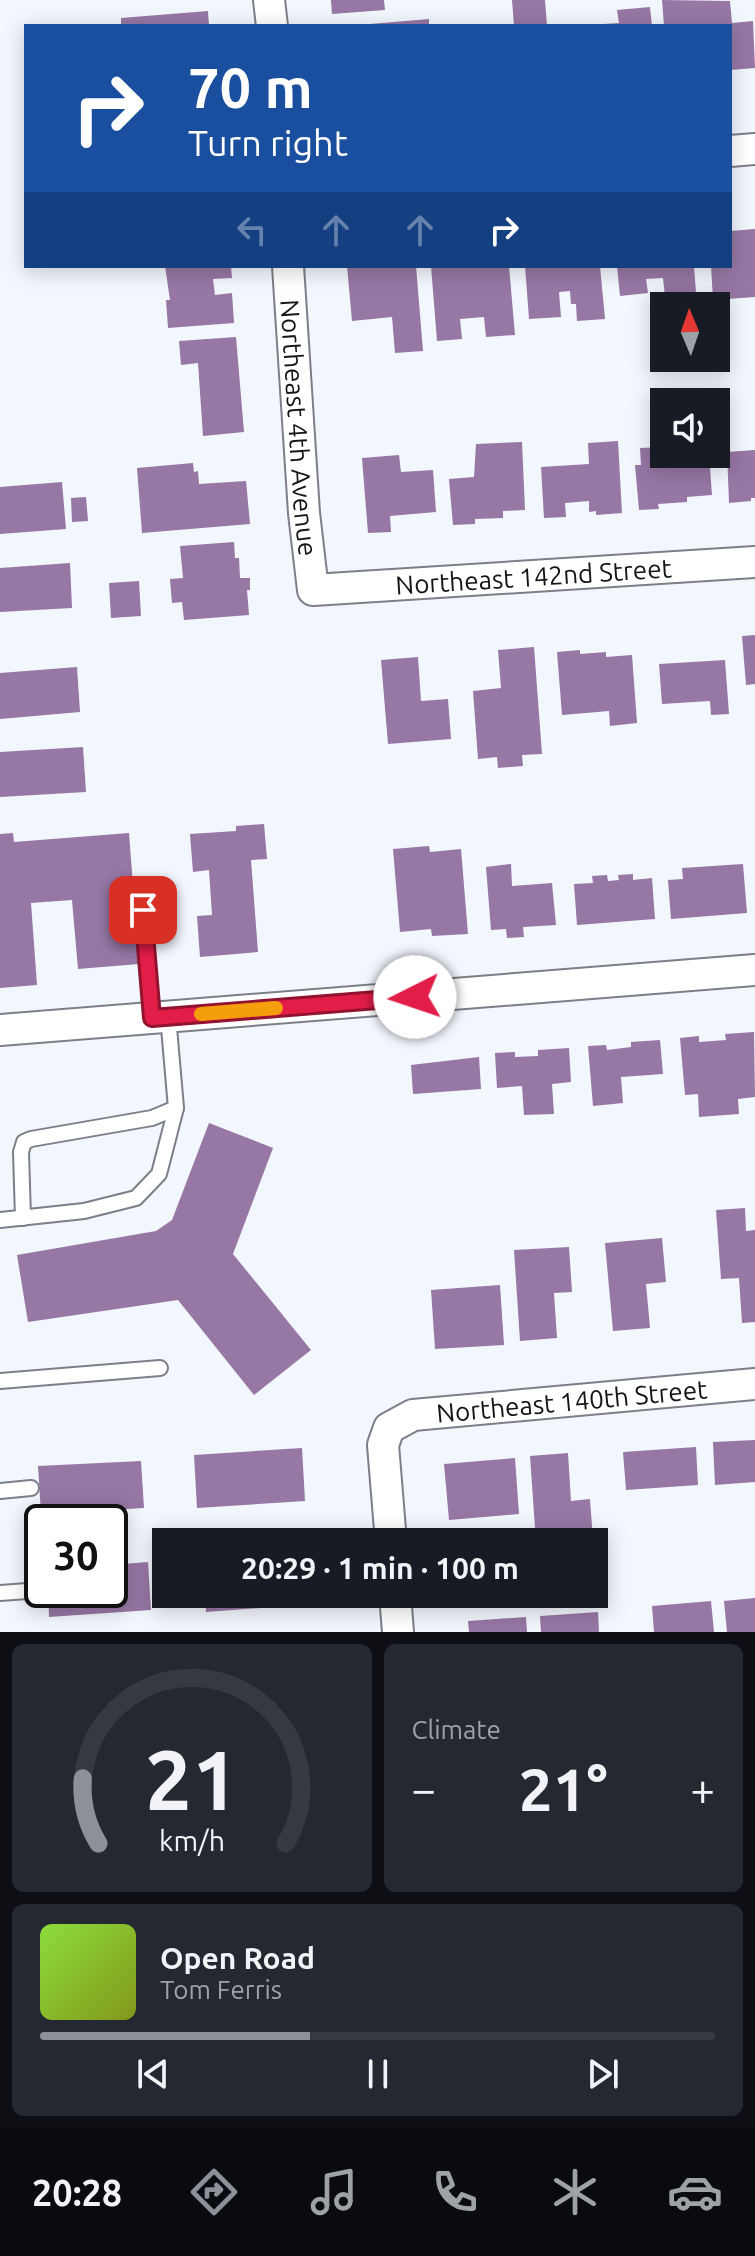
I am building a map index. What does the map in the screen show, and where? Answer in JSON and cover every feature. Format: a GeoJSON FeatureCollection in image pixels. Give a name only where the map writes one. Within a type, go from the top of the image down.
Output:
{"type":"FeatureCollection","features":[{"type":"Feature","properties":{"kind":"street"},"geometry":{"type":"LineString","coordinates":[[269,0],[272,24]]}},
{"type":"Feature","properties":{"kind":"street"},"geometry":{"type":"LineString","coordinates":[[732,151],[755,149]]}},
{"type":"Feature","properties":{"kind":"street","name":"Northeast 4th Avenue"},"geometry":{"type":"LineString","coordinates":[[288,268],[304,513],[313,590]]}},
{"type":"Feature","properties":{"kind":"street","name":"Northeast 142nd Street"},"geometry":{"type":"LineString","coordinates":[[313,590],[755,562]]}},
{"type":"Feature","properties":{"kind":"street"},"geometry":{"type":"LineString","coordinates":[[0,1030],[755,970]]}},
{"type":"Feature","properties":{"kind":"street","name":"Northeast 140th Street"},"geometry":{"type":"LineString","coordinates":[[390,1528],[383,1445],[389,1428],[413,1415],[755,1384]]}},
{"type":"Feature","properties":{"kind":"street"},"geometry":{"type":"LineString","coordinates":[[396,1608],[398,1632]]}},
{"type":"Feature","properties":{"kind":"lane"},"geometry":{"type":"LineString","coordinates":[[0,1220],[84,1211],[136,1198],[159,1174],[176,1108],[143,910]]}},
{"type":"Feature","properties":{"kind":"lane"},"geometry":{"type":"LineString","coordinates":[[23,1218],[21,1152],[24,1142],[152,1118],[176,1108]]}},
{"type":"Feature","properties":{"kind":"lane"},"geometry":{"type":"LineString","coordinates":[[0,1381],[160,1368]]}},
{"type":"Feature","properties":{"kind":"lane"},"geometry":{"type":"LineString","coordinates":[[0,1491],[31,1488]]}},
{"type":"Feature","properties":{"kind":"lane"},"geometry":{"type":"LineString","coordinates":[[0,1593],[24,1591]]}},
{"type":"Feature","properties":{"kind":"building"},"geometry":{"type":"Polygon","coordinates":[[[331,0],[384,0],[385,10],[332,14],[331,0]]]}},
{"type":"Feature","properties":{"kind":"building"},"geometry":{"type":"Polygon","coordinates":[[[512,0],[545,0],[547,24],[514,24],[512,0]]]}},
{"type":"Feature","properties":{"kind":"building"},"geometry":{"type":"Polygon","coordinates":[[[662,0],[730,1],[732,23],[753,21],[755,68],[732,70],[732,24],[664,24],[662,0]]]}},
{"type":"Feature","properties":{"kind":"building"},"geometry":{"type":"Polygon","coordinates":[[[650,7],[652,24],[603,24],[619,23],[617,10],[650,7]]]}},
{"type":"Feature","properties":{"kind":"building"},"geometry":{"type":"Polygon","coordinates":[[[208,11],[209,24],[121,24],[121,18],[208,11]]]}},
{"type":"Feature","properties":{"kind":"building"},"geometry":{"type":"Polygon","coordinates":[[[429,19],[429,24],[370,24],[429,19]]]}},
{"type":"Feature","properties":{"kind":"building"},"geometry":{"type":"Polygon","coordinates":[[[755,229],[755,297],[730,299],[730,292],[713,292],[711,268],[732,268],[732,231],[755,229]]]}},
{"type":"Feature","properties":{"kind":"building"},"geometry":{"type":"Polygon","coordinates":[[[165,268],[231,268],[232,278],[213,279],[215,295],[232,293],[234,323],[168,328],[166,300],[170,300],[165,268]]]}},
{"type":"Feature","properties":{"kind":"building"},"geometry":{"type":"Polygon","coordinates":[[[347,268],[416,268],[423,351],[395,353],[392,317],[352,321],[347,268]]]}},
{"type":"Feature","properties":{"kind":"building"},"geometry":{"type":"Polygon","coordinates":[[[431,268],[509,268],[515,335],[486,337],[484,317],[460,319],[462,339],[437,341],[431,268]]]}},
{"type":"Feature","properties":{"kind":"building"},"geometry":{"type":"Polygon","coordinates":[[[525,268],[600,268],[605,319],[577,321],[576,304],[571,304],[570,291],[559,292],[561,317],[529,319],[525,268]]]}},
{"type":"Feature","properties":{"kind":"building"},"geometry":{"type":"Polygon","coordinates":[[[617,268],[694,268],[696,292],[664,292],[663,278],[646,279],[648,293],[620,296],[617,268]]]}},
{"type":"Feature","properties":{"kind":"building"},"geometry":{"type":"Polygon","coordinates":[[[236,337],[244,432],[203,436],[198,363],[181,365],[179,341],[236,337]]]}},
{"type":"Feature","properties":{"kind":"building"},"geometry":{"type":"Polygon","coordinates":[[[618,441],[622,513],[596,515],[596,511],[589,512],[589,501],[565,503],[566,517],[544,518],[541,467],[589,464],[588,443],[618,441]]]}},
{"type":"Feature","properties":{"kind":"building"},"geometry":{"type":"Polygon","coordinates":[[[522,442],[525,510],[503,511],[503,518],[475,519],[475,524],[453,525],[449,479],[474,477],[476,444],[522,442]]]}},
{"type":"Feature","properties":{"kind":"building"},"geometry":{"type":"Polygon","coordinates":[[[640,448],[650,448],[650,468],[710,468],[712,495],[687,497],[687,502],[658,504],[659,509],[639,510],[635,465],[641,465],[640,448]]]}},
{"type":"Feature","properties":{"kind":"building"},"geometry":{"type":"Polygon","coordinates":[[[755,450],[755,498],[751,501],[729,503],[730,452],[755,450]]]}},
{"type":"Feature","properties":{"kind":"building"},"geometry":{"type":"Polygon","coordinates":[[[399,455],[401,472],[433,470],[436,512],[390,516],[391,532],[368,533],[362,458],[399,455]]]}},
{"type":"Feature","properties":{"kind":"building"},"geometry":{"type":"Polygon","coordinates":[[[193,463],[194,472],[198,471],[199,484],[246,481],[250,524],[142,533],[137,468],[193,463]]]}},
{"type":"Feature","properties":{"kind":"building"},"geometry":{"type":"Polygon","coordinates":[[[62,482],[66,529],[0,534],[0,487],[62,482]]]}},
{"type":"Feature","properties":{"kind":"building"},"geometry":{"type":"Polygon","coordinates":[[[86,497],[88,521],[72,522],[71,498],[86,497]]]}},
{"type":"Feature","properties":{"kind":"building"},"geometry":{"type":"Polygon","coordinates":[[[234,542],[240,578],[250,578],[250,590],[247,590],[249,615],[184,620],[182,602],[172,603],[170,579],[183,578],[180,546],[234,542]]]}},
{"type":"Feature","properties":{"kind":"building"},"geometry":{"type":"Polygon","coordinates":[[[70,563],[72,608],[0,612],[0,568],[70,563]]]}},
{"type":"Feature","properties":{"kind":"building"},"geometry":{"type":"Polygon","coordinates":[[[139,581],[141,616],[111,618],[109,583],[139,581]]]}},
{"type":"Feature","properties":{"kind":"building"},"geometry":{"type":"Polygon","coordinates":[[[755,635],[755,684],[746,685],[742,636],[755,635]]]}},
{"type":"Feature","properties":{"kind":"building"},"geometry":{"type":"Polygon","coordinates":[[[534,647],[542,754],[522,755],[523,766],[498,768],[497,757],[478,759],[473,691],[501,688],[498,650],[534,647]]]}},
{"type":"Feature","properties":{"kind":"building"},"geometry":{"type":"Polygon","coordinates":[[[580,650],[580,654],[606,652],[606,657],[632,655],[637,723],[610,726],[609,711],[562,715],[557,652],[580,650]]]}},
{"type":"Feature","properties":{"kind":"building"},"geometry":{"type":"Polygon","coordinates":[[[418,657],[421,701],[448,699],[451,739],[388,744],[381,660],[418,657]]]}},
{"type":"Feature","properties":{"kind":"building"},"geometry":{"type":"Polygon","coordinates":[[[725,660],[729,714],[711,715],[710,701],[662,704],[659,664],[725,660]]]}},
{"type":"Feature","properties":{"kind":"building"},"geometry":{"type":"Polygon","coordinates":[[[77,667],[80,712],[0,719],[0,673],[77,667]]]}},
{"type":"Feature","properties":{"kind":"building"},"geometry":{"type":"Polygon","coordinates":[[[83,747],[86,792],[0,797],[0,752],[83,747]]]}},
{"type":"Feature","properties":{"kind":"building"},"geometry":{"type":"Polygon","coordinates":[[[264,824],[267,859],[251,860],[258,952],[200,957],[197,916],[212,915],[209,870],[193,872],[190,834],[236,831],[236,826],[264,824]]]}},
{"type":"Feature","properties":{"kind":"building"},"geometry":{"type":"Polygon","coordinates":[[[13,833],[14,842],[129,833],[139,964],[78,969],[72,900],[31,903],[37,985],[0,988],[0,834],[13,833]]]}},
{"type":"Feature","properties":{"kind":"building"},"geometry":{"type":"Polygon","coordinates":[[[429,846],[430,852],[461,849],[468,934],[432,936],[431,929],[400,932],[393,849],[429,846]]]}},
{"type":"Feature","properties":{"kind":"building"},"geometry":{"type":"Polygon","coordinates":[[[511,864],[512,886],[552,883],[556,925],[523,927],[524,937],[507,938],[506,929],[491,930],[486,867],[511,864]]]}},
{"type":"Feature","properties":{"kind":"building"},"geometry":{"type":"Polygon","coordinates":[[[743,864],[747,913],[671,919],[668,880],[683,879],[682,868],[743,864]]]}},
{"type":"Feature","properties":{"kind":"building"},"geometry":{"type":"Polygon","coordinates":[[[633,874],[633,880],[652,878],[655,919],[577,925],[574,884],[593,883],[592,876],[607,875],[608,881],[619,880],[618,875],[633,874]]]}},
{"type":"Feature","properties":{"kind":"building"},"geometry":{"type":"Polygon","coordinates":[[[754,1032],[755,1097],[738,1099],[739,1114],[699,1117],[698,1094],[685,1095],[680,1038],[699,1036],[699,1042],[726,1040],[725,1034],[754,1032]]]}},
{"type":"Feature","properties":{"kind":"building"},"geometry":{"type":"Polygon","coordinates":[[[660,1040],[663,1074],[621,1077],[623,1103],[593,1106],[588,1046],[606,1045],[607,1050],[631,1047],[631,1042],[660,1040]]]}},
{"type":"Feature","properties":{"kind":"building"},"geometry":{"type":"Polygon","coordinates":[[[569,1048],[571,1082],[552,1084],[554,1114],[524,1115],[522,1086],[497,1088],[495,1053],[515,1052],[515,1057],[538,1056],[538,1050],[569,1048]]]}},
{"type":"Feature","properties":{"kind":"building"},"geometry":{"type":"Polygon","coordinates":[[[479,1057],[481,1089],[413,1094],[411,1065],[479,1057]]]}},
{"type":"Feature","properties":{"kind":"building"},"geometry":{"type":"Polygon","coordinates":[[[209,1123],[273,1148],[233,1254],[311,1350],[254,1395],[178,1300],[28,1322],[17,1255],[156,1231],[172,1220],[209,1123]]]}},
{"type":"Feature","properties":{"kind":"building"},"geometry":{"type":"Polygon","coordinates":[[[745,1208],[746,1231],[755,1230],[755,1322],[742,1323],[739,1278],[721,1279],[716,1210],[745,1208]]]}},
{"type":"Feature","properties":{"kind":"building"},"geometry":{"type":"Polygon","coordinates":[[[662,1238],[666,1282],[646,1284],[650,1328],[613,1331],[605,1243],[662,1238]]]}},
{"type":"Feature","properties":{"kind":"building"},"geometry":{"type":"Polygon","coordinates":[[[569,1247],[572,1292],[554,1293],[557,1338],[520,1341],[514,1250],[569,1247]]]}},
{"type":"Feature","properties":{"kind":"building"},"geometry":{"type":"Polygon","coordinates":[[[500,1285],[504,1345],[435,1349],[431,1290],[500,1285]]]}},
{"type":"Feature","properties":{"kind":"building"},"geometry":{"type":"Polygon","coordinates":[[[755,1440],[755,1482],[715,1485],[713,1442],[755,1440]]]}},
{"type":"Feature","properties":{"kind":"building"},"geometry":{"type":"Polygon","coordinates":[[[696,1447],[698,1485],[626,1490],[623,1452],[696,1447]]]}},
{"type":"Feature","properties":{"kind":"building"},"geometry":{"type":"Polygon","coordinates":[[[302,1448],[305,1501],[197,1508],[194,1455],[302,1448]]]}},
{"type":"Feature","properties":{"kind":"building"},"geometry":{"type":"Polygon","coordinates":[[[568,1453],[571,1501],[590,1499],[592,1528],[535,1528],[530,1456],[568,1453]]]}},
{"type":"Feature","properties":{"kind":"building"},"geometry":{"type":"Polygon","coordinates":[[[515,1458],[519,1514],[449,1520],[444,1464],[515,1458]]]}},
{"type":"Feature","properties":{"kind":"building"},"geometry":{"type":"Polygon","coordinates":[[[141,1461],[144,1508],[128,1509],[128,1504],[40,1504],[38,1466],[141,1461]]]}},
{"type":"Feature","properties":{"kind":"building"},"geometry":{"type":"Polygon","coordinates":[[[148,1562],[151,1610],[49,1617],[49,1608],[128,1608],[128,1564],[148,1562]]]}},
{"type":"Feature","properties":{"kind":"building"},"geometry":{"type":"Polygon","coordinates":[[[755,1598],[755,1632],[727,1632],[724,1601],[755,1598]]]}},
{"type":"Feature","properties":{"kind":"building"},"geometry":{"type":"Polygon","coordinates":[[[711,1601],[714,1632],[654,1632],[652,1606],[711,1601]]]}},
{"type":"Feature","properties":{"kind":"building"},"geometry":{"type":"Polygon","coordinates":[[[206,1608],[260,1608],[206,1612],[206,1608]]]}},
{"type":"Feature","properties":{"kind":"building"},"geometry":{"type":"Polygon","coordinates":[[[598,1612],[599,1632],[541,1632],[540,1616],[598,1612]]]}},
{"type":"Feature","properties":{"kind":"building"},"geometry":{"type":"Polygon","coordinates":[[[526,1617],[527,1632],[469,1632],[468,1621],[526,1617]]]}},
{"type":"Feature","properties":{"kind":"slow traffic"},"geometry":{"type":"LineString","coordinates":[[201,1014],[276,1008]]}},
{"type":"Feature","properties":{"kind":"route"},"geometry":{"type":"LineString","coordinates":[[143,910],[152,1018],[415,997]]}}]}
